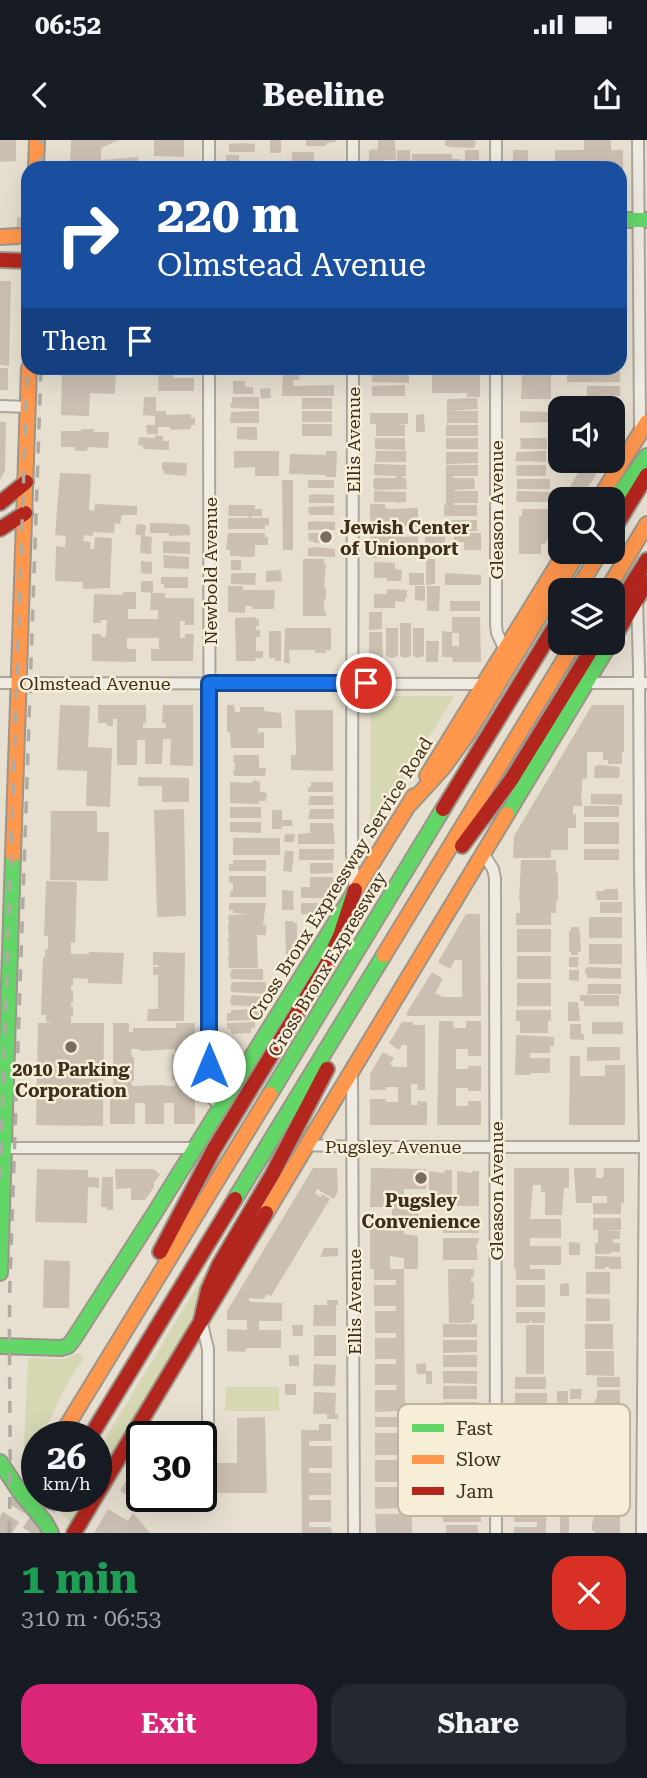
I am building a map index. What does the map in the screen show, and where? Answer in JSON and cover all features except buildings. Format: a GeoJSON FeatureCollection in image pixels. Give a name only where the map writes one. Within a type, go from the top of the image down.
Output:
{"type":"FeatureCollection","features":[{"type":"Feature","properties":{"kind":"main road"},"geometry":{"type":"LineString","coordinates":[[36,161],[37,140]]}},
{"type":"Feature","properties":{"kind":"main road"},"geometry":{"type":"LineString","coordinates":[[0,237],[18,236]]}},
{"type":"Feature","properties":{"kind":"main road"},"geometry":{"type":"LineString","coordinates":[[0,260],[21,261]]}},
{"type":"Feature","properties":{"kind":"main road"},"geometry":{"type":"LineString","coordinates":[[0,1273],[29,375]]}},
{"type":"Feature","properties":{"kind":"main road"},"geometry":{"type":"LineString","coordinates":[[606,487],[644,427]]}},
{"type":"Feature","properties":{"kind":"main road"},"geometry":{"type":"LineString","coordinates":[[624,487],[647,456]]}},
{"type":"Feature","properties":{"kind":"main road"},"geometry":{"type":"LineString","coordinates":[[625,511],[647,475]]}},
{"type":"Feature","properties":{"kind":"main road"},"geometry":{"type":"LineString","coordinates":[[0,503],[26,482]]}},
{"type":"Feature","properties":{"kind":"main road"},"geometry":{"type":"LineString","coordinates":[[0,529],[24,513]]}},
{"type":"Feature","properties":{"kind":"main road"},"geometry":{"type":"LineString","coordinates":[[614,578],[647,524]]}},
{"type":"Feature","properties":{"kind":"main road"},"geometry":{"type":"LineString","coordinates":[[625,595],[647,561]]}},
{"type":"Feature","properties":{"kind":"main road","name":"Cross Bronx Expressway Service Road"},"geometry":{"type":"LineString","coordinates":[[0,1346],[68,1346],[120,1268],[558,564]]}},
{"type":"Feature","properties":{"kind":"main road"},"geometry":{"type":"LineString","coordinates":[[410,804],[443,768],[467,735],[571,564]]}},
{"type":"Feature","properties":{"kind":"main road"},"geometry":{"type":"LineString","coordinates":[[625,619],[647,582]]}},
{"type":"Feature","properties":{"kind":"main road","name":"Cross Bronx Expressway"},"geometry":{"type":"LineString","coordinates":[[70,1421],[548,638]]}},
{"type":"Feature","properties":{"kind":"main road"},"geometry":{"type":"LineString","coordinates":[[100,1421],[567,655]]}},
{"type":"Feature","properties":{"kind":"main road"},"geometry":{"type":"LineString","coordinates":[[415,904],[500,796],[588,655]]}},
{"type":"Feature","properties":{"kind":"main road"},"geometry":{"type":"LineString","coordinates":[[112,1469],[604,655]]}},
{"type":"Feature","properties":{"kind":"main road"},"geometry":{"type":"LineString","coordinates":[[76,1412],[214,1149],[325,967],[340,936],[355,890]]}},
{"type":"Feature","properties":{"kind":"main road"},"geometry":{"type":"LineString","coordinates":[[201,1320],[208,1290],[219,1265],[291,1141],[370,977]]}},
{"type":"Feature","properties":{"kind":"main road"},"geometry":{"type":"LineString","coordinates":[[0,1462],[20,1492],[46,1522],[51,1533]]}},
{"type":"Feature","properties":{"kind":"main road"},"geometry":{"type":"LineString","coordinates":[[74,1533],[86,1512]]}},
{"type":"Feature","properties":{"kind":"street"},"geometry":{"type":"LineString","coordinates":[[209,140],[209,161]]}},
{"type":"Feature","properties":{"kind":"street"},"geometry":{"type":"LineString","coordinates":[[353,140],[353,161]]}},
{"type":"Feature","properties":{"kind":"street"},"geometry":{"type":"LineString","coordinates":[[496,140],[496,161]]}},
{"type":"Feature","properties":{"kind":"street"},"geometry":{"type":"LineString","coordinates":[[638,140],[643,220],[644,427]]}},
{"type":"Feature","properties":{"kind":"street","name":"Newbold Avenue"},"geometry":{"type":"LineString","coordinates":[[209,375],[209,1092],[221,1106]]}},
{"type":"Feature","properties":{"kind":"street","name":"Ellis Avenue"},"geometry":{"type":"LineString","coordinates":[[353,375],[352,854],[355,890]]}},
{"type":"Feature","properties":{"kind":"street","name":"Gleason Avenue"},"geometry":{"type":"LineString","coordinates":[[496,375],[496,625],[505,650]]}},
{"type":"Feature","properties":{"kind":"street"},"geometry":{"type":"LineString","coordinates":[[0,406],[28,407]]}},
{"type":"Feature","properties":{"kind":"street"},"geometry":{"type":"LineString","coordinates":[[637,599],[643,683],[640,873],[646,1147],[642,1533]]}},
{"type":"Feature","properties":{"kind":"street","name":"Olmstead Avenue"},"geometry":{"type":"LineString","coordinates":[[0,683],[484,684]]}},
{"type":"Feature","properties":{"kind":"street"},"geometry":{"type":"LineString","coordinates":[[587,683],[643,683]]}},
{"type":"Feature","properties":{"kind":"street","name":"Gleason Avenue"},"geometry":{"type":"LineString","coordinates":[[483,853],[495,878],[496,1404]]}},
{"type":"Feature","properties":{"kind":"street","name":"Ellis Avenue"},"geometry":{"type":"LineString","coordinates":[[352,1071],[354,1533]]}},
{"type":"Feature","properties":{"kind":"street","name":"Pugsley Avenue"},"geometry":{"type":"LineString","coordinates":[[307,1145],[646,1147]]}},
{"type":"Feature","properties":{"kind":"street"},"geometry":{"type":"LineString","coordinates":[[2,1148],[195,1148]]}},
{"type":"Feature","properties":{"kind":"street"},"geometry":{"type":"LineString","coordinates":[[201,1320],[208,1349],[208,1421]]}},
{"type":"Feature","properties":{"kind":"green space"},"geometry":{"type":"Polygon","coordinates":[[[371,696],[453,696],[372,828],[370,826],[371,696]]]}},
{"type":"Feature","properties":{"kind":"green space"},"geometry":{"type":"Polygon","coordinates":[[[210,1265],[186,1332],[132,1421],[126,1421],[126,1430],[112,1453],[112,1427],[210,1265]]]}},
{"type":"Feature","properties":{"kind":"green space"},"geometry":{"type":"Polygon","coordinates":[[[78,1353],[84,1357],[63,1391],[49,1421],[25,1421],[28,1358],[65,1359],[78,1353]]]}},
{"type":"Feature","properties":{"kind":"green space"},"geometry":{"type":"Polygon","coordinates":[[[226,1387],[279,1387],[279,1411],[225,1411],[226,1387]]]}},
{"type":"Feature","properties":{"kind":"green space"},"geometry":{"type":"Polygon","coordinates":[[[62,1512],[76,1512],[70,1522],[62,1512]]]}},
{"type":"Feature","properties":{"kind":"tunnel"},"geometry":{"type":"LineString","coordinates":[[1,1533],[21,1501]]}},
{"type":"Feature","properties":{"kind":"tunnel"},"geometry":{"type":"LineString","coordinates":[[31,1533],[44,1512]]}},
{"type":"Feature","properties":{"kind":"railway"},"geometry":{"type":"LineString","coordinates":[[41,161],[42,140]]}},
{"type":"Feature","properties":{"kind":"railway"},"geometry":{"type":"LineString","coordinates":[[0,1179],[27,375]]}},
{"type":"Feature","properties":{"kind":"railway"},"geometry":{"type":"LineString","coordinates":[[9,1533],[10,1280],[41,375]]}},
{"type":"Feature","properties":{"kind":"traffic: fast"},"geometry":{"type":"LineString","coordinates":[[627,220],[647,220]]}},
{"type":"Feature","properties":{"kind":"traffic: fast"},"geometry":{"type":"LineString","coordinates":[[624,487],[647,456]]}},
{"type":"Feature","properties":{"kind":"traffic: fast"},"geometry":{"type":"LineString","coordinates":[[507,814],[603,655]]}},
{"type":"Feature","properties":{"kind":"traffic: fast"},"geometry":{"type":"LineString","coordinates":[[270,1094],[443,809]]}},
{"type":"Feature","properties":{"kind":"traffic: fast"},"geometry":{"type":"LineString","coordinates":[[0,1273],[13,855]]}},
{"type":"Feature","properties":{"kind":"traffic: fast"},"geometry":{"type":"LineString","coordinates":[[0,1346],[61,1348],[68,1346],[73,1340],[355,891]]}},
{"type":"Feature","properties":{"kind":"traffic: fast"},"geometry":{"type":"LineString","coordinates":[[235,1199],[384,955]]}},
{"type":"Feature","properties":{"kind":"traffic: fast"},"geometry":{"type":"LineString","coordinates":[[0,1462],[51,1533]]}},
{"type":"Feature","properties":{"kind":"traffic: slow"},"geometry":{"type":"LineString","coordinates":[[36,161],[37,140]]}},
{"type":"Feature","properties":{"kind":"traffic: slow"},"geometry":{"type":"LineString","coordinates":[[0,237],[18,236]]}},
{"type":"Feature","properties":{"kind":"traffic: slow"},"geometry":{"type":"LineString","coordinates":[[13,855],[29,375]]}},
{"type":"Feature","properties":{"kind":"traffic: slow"},"geometry":{"type":"LineString","coordinates":[[606,487],[647,422]]}},
{"type":"Feature","properties":{"kind":"traffic: slow"},"geometry":{"type":"LineString","coordinates":[[614,578],[647,524]]}},
{"type":"Feature","properties":{"kind":"traffic: slow"},"geometry":{"type":"LineString","coordinates":[[427,776],[558,564]]}},
{"type":"Feature","properties":{"kind":"traffic: slow"},"geometry":{"type":"LineString","coordinates":[[410,804],[443,768],[467,735],[571,564]]}},
{"type":"Feature","properties":{"kind":"traffic: slow"},"geometry":{"type":"LineString","coordinates":[[584,578],[593,564]]}},
{"type":"Feature","properties":{"kind":"traffic: slow"},"geometry":{"type":"LineString","coordinates":[[384,955],[567,655]]}},
{"type":"Feature","properties":{"kind":"traffic: slow"},"geometry":{"type":"LineString","coordinates":[[355,891],[414,796]]}},
{"type":"Feature","properties":{"kind":"traffic: slow"},"geometry":{"type":"LineString","coordinates":[[266,1213],[507,814]]}},
{"type":"Feature","properties":{"kind":"traffic: slow"},"geometry":{"type":"LineString","coordinates":[[70,1421],[270,1094]]}},
{"type":"Feature","properties":{"kind":"traffic: jam"},"geometry":{"type":"LineString","coordinates":[[0,260],[21,261]]}},
{"type":"Feature","properties":{"kind":"traffic: jam"},"geometry":{"type":"LineString","coordinates":[[625,511],[647,475]]}},
{"type":"Feature","properties":{"kind":"traffic: jam"},"geometry":{"type":"LineString","coordinates":[[0,503],[26,482]]}},
{"type":"Feature","properties":{"kind":"traffic: jam"},"geometry":{"type":"LineString","coordinates":[[0,529],[25,513]]}},
{"type":"Feature","properties":{"kind":"traffic: jam"},"geometry":{"type":"LineString","coordinates":[[625,595],[647,560]]}},
{"type":"Feature","properties":{"kind":"traffic: jam"},"geometry":{"type":"LineString","coordinates":[[625,619],[647,582]]}},
{"type":"Feature","properties":{"kind":"traffic: jam"},"geometry":{"type":"LineString","coordinates":[[443,809],[548,638]]}},
{"type":"Feature","properties":{"kind":"traffic: jam"},"geometry":{"type":"LineString","coordinates":[[462,846],[511,780],[588,655]]}},
{"type":"Feature","properties":{"kind":"traffic: jam"},"geometry":{"type":"LineString","coordinates":[[160,1252],[214,1149],[325,967],[340,936],[355,890]]}},
{"type":"Feature","properties":{"kind":"traffic: jam"},"geometry":{"type":"LineString","coordinates":[[201,1320],[208,1290],[219,1265],[272,1175],[327,1069]]}},
{"type":"Feature","properties":{"kind":"traffic: jam"},"geometry":{"type":"LineString","coordinates":[[100,1421],[235,1199]]}},
{"type":"Feature","properties":{"kind":"traffic: jam"},"geometry":{"type":"LineString","coordinates":[[112,1469],[266,1213]]}},
{"type":"Feature","properties":{"kind":"traffic: jam"},"geometry":{"type":"LineString","coordinates":[[74,1533],[86,1512]]}},
{"type":"Feature","properties":{"kind":"place","name":"Jewish Center of Unionport"},"geometry":{"type":"Point","coordinates":[326,537]}},
{"type":"Feature","properties":{"kind":"place","name":"2010 Parking Corporation"},"geometry":{"type":"Point","coordinates":[71,1047]}},
{"type":"Feature","properties":{"kind":"place","name":"Pugsley Convenience"},"geometry":{"type":"Point","coordinates":[421,1178]}},
{"type":"Feature","properties":{"kind":"route"},"geometry":{"type":"LineString","coordinates":[[209,1066],[209,683],[366,683]]}}]}
